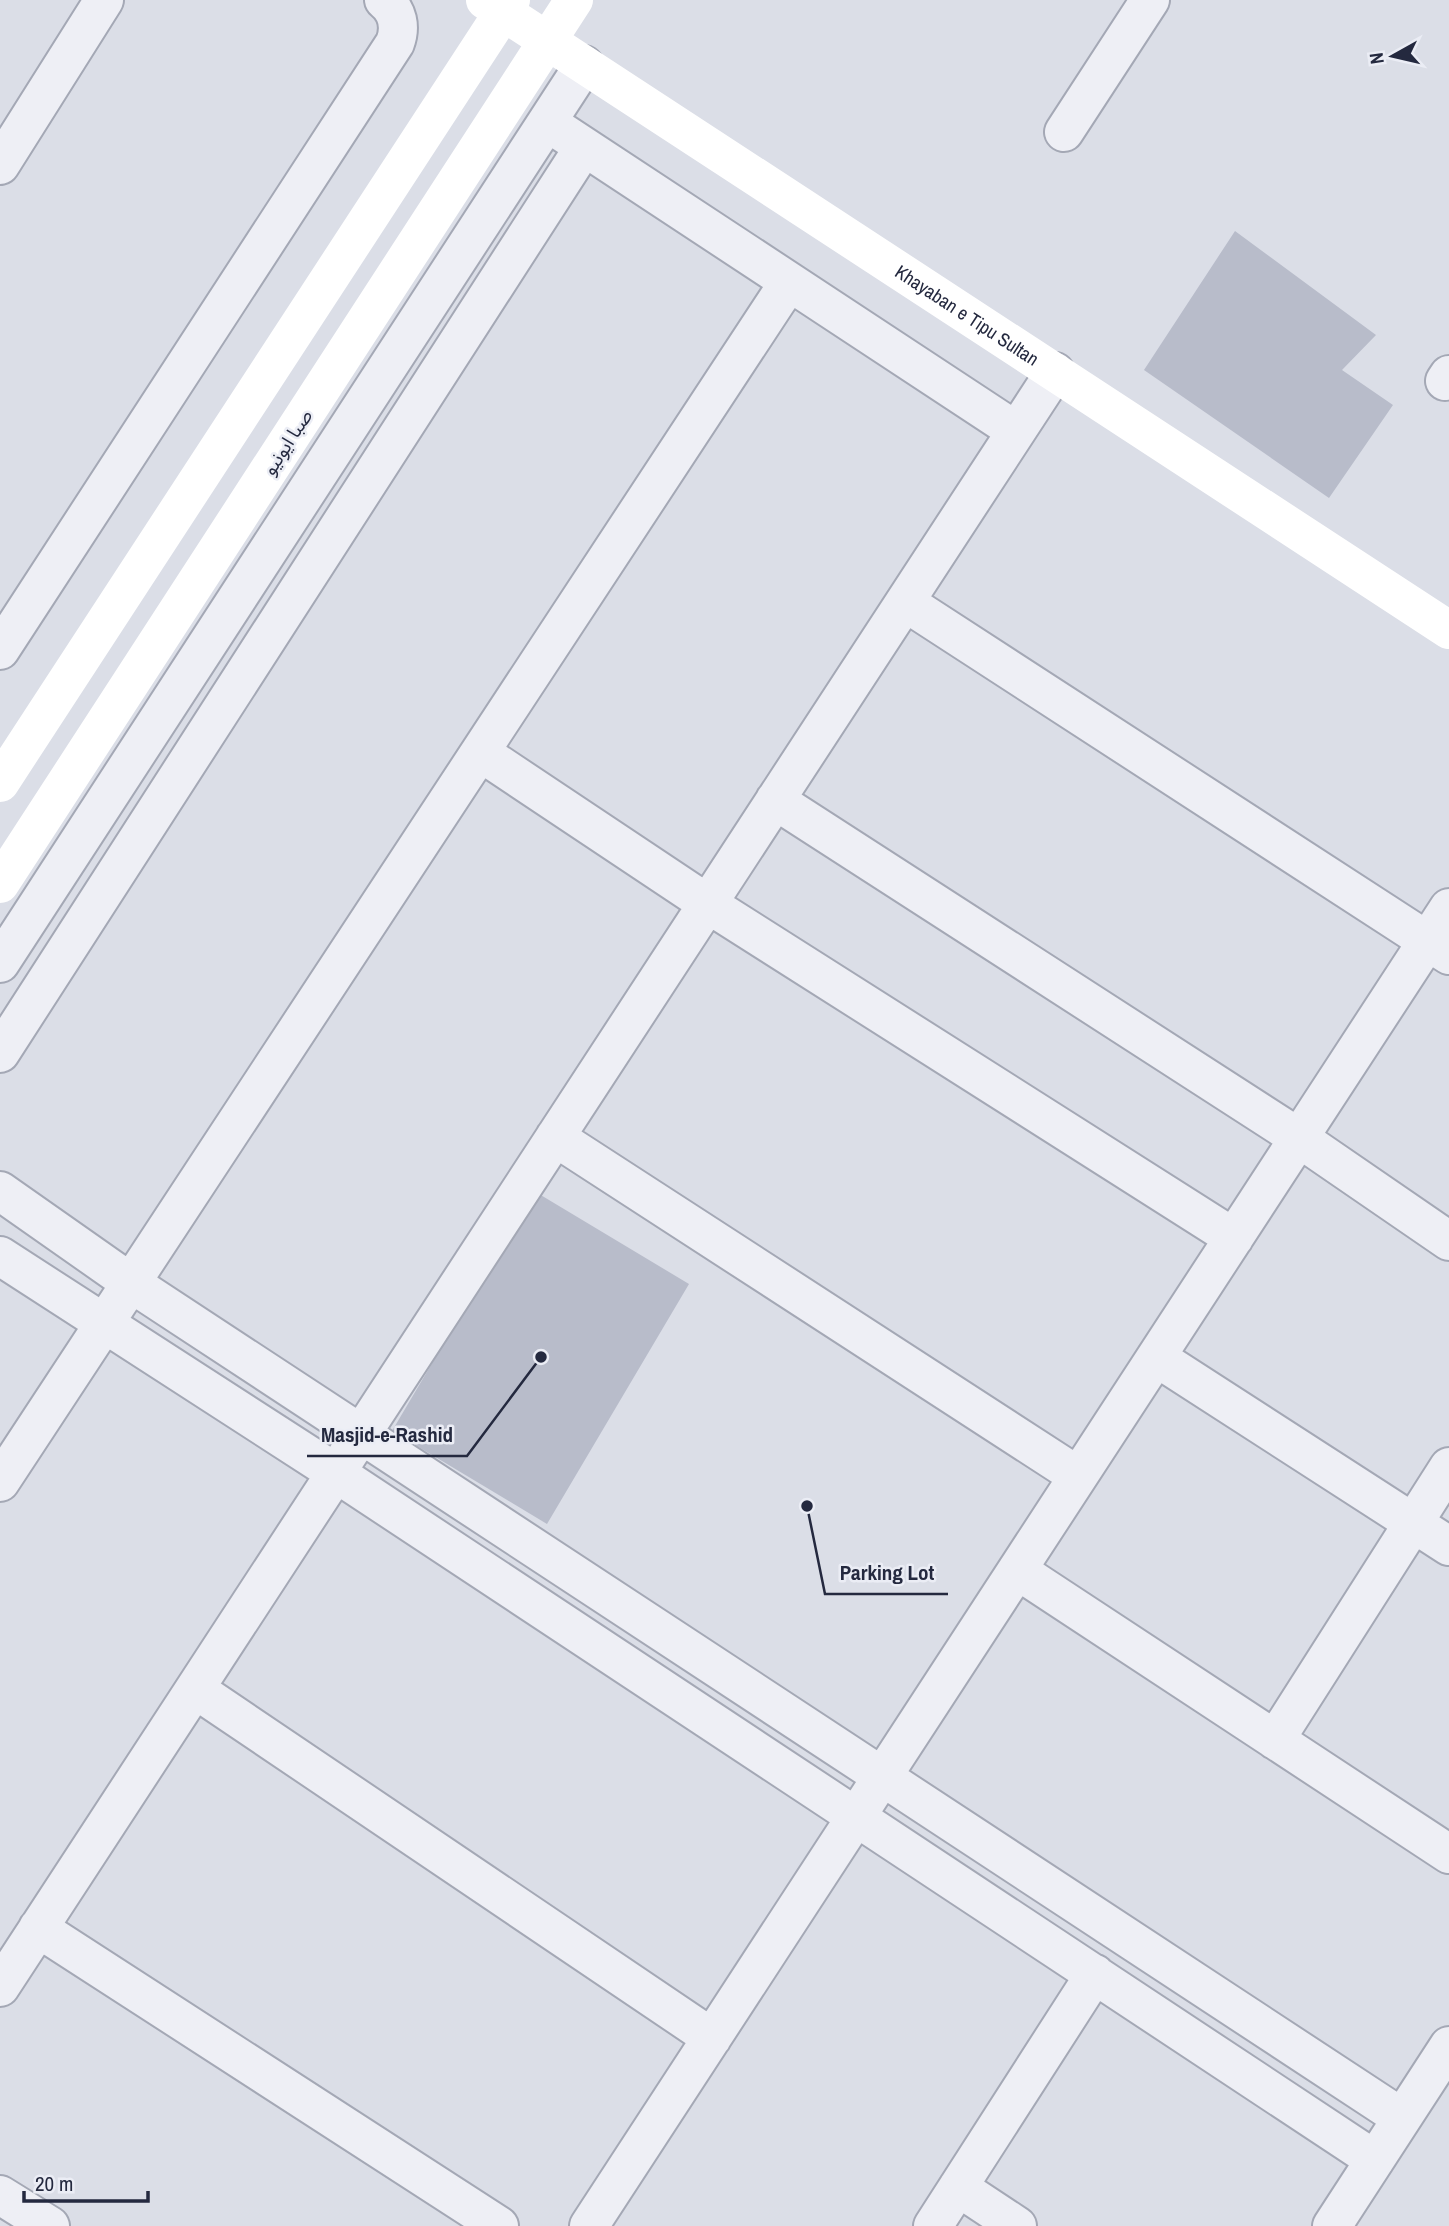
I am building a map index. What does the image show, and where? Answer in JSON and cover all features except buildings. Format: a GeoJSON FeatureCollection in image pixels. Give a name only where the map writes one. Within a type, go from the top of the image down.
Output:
{"type":"FeatureCollection","features":[{"type":"Feature","properties":{"kind":"main road","name":"صبا ایونیو"},"geometry":{"type":"LineString","coordinates":[[0,884],[573,0]]}},
{"type":"Feature","properties":{"kind":"main road","name":"Khayaban e Tipu Sultan"},"geometry":{"type":"LineString","coordinates":[[500,4],[584,65],[1449,630]]}},
{"type":"Feature","properties":{"kind":"main road"},"geometry":{"type":"LineString","coordinates":[[0,783],[500,4]]}},
{"type":"Feature","properties":{"kind":"street"},"geometry":{"type":"LineString","coordinates":[[0,165],[104,0]]}},
{"type":"Feature","properties":{"kind":"street"},"geometry":{"type":"LineString","coordinates":[[0,650],[395,43],[399,33],[398,23],[394,12],[384,0]]}},
{"type":"Feature","properties":{"kind":"street"},"geometry":{"type":"LineString","coordinates":[[1064,132],[1150,0]]}},
{"type":"Feature","properties":{"kind":"street"},"geometry":{"type":"LineString","coordinates":[[0,963],[584,65]]}},
{"type":"Feature","properties":{"kind":"street"},"geometry":{"type":"LineString","coordinates":[[547,123],[1016,431]]}},
{"type":"Feature","properties":{"kind":"street"},"geometry":{"type":"LineString","coordinates":[[0,1053],[584,147]]}},
{"type":"Feature","properties":{"kind":"street"},"geometry":{"type":"LineString","coordinates":[[0,1482],[789,282]]}},
{"type":"Feature","properties":{"kind":"street"},"geometry":{"type":"LineString","coordinates":[[0,1987],[1055,372]]}},
{"type":"Feature","properties":{"kind":"street"},"geometry":{"type":"LineString","coordinates":[[905,602],[1438,948]]}},
{"type":"Feature","properties":{"kind":"street"},"geometry":{"type":"LineString","coordinates":[[480,752],[708,904],[1234,1238]]}},
{"type":"Feature","properties":{"kind":"street"},"geometry":{"type":"LineString","coordinates":[[775,800],[1299,1138],[1449,1241]]}},
{"type":"Feature","properties":{"kind":"street"},"geometry":{"type":"LineString","coordinates":[[589,2226],[1299,1138],[1438,948],[1449,908]]}},
{"type":"Feature","properties":{"kind":"street"},"geometry":{"type":"LineString","coordinates":[[555,1137],[1078,1475]]}},
{"type":"Feature","properties":{"kind":"street"},"geometry":{"type":"LineString","coordinates":[[0,1191],[131,1283],[1402,2118]]}},
{"type":"Feature","properties":{"kind":"street"},"geometry":{"type":"LineString","coordinates":[[0,1256],[336,1473],[1375,2160]]}},
{"type":"Feature","properties":{"kind":"street"},"geometry":{"type":"LineString","coordinates":[[1156,1357],[1449,1546]]}},
{"type":"Feature","properties":{"kind":"street"},"geometry":{"type":"LineString","coordinates":[[1275,1740],[1449,1467]]}},
{"type":"Feature","properties":{"kind":"street"},"geometry":{"type":"LineString","coordinates":[[1017,1570],[1449,1854]]}},
{"type":"Feature","properties":{"kind":"street"},"geometry":{"type":"LineString","coordinates":[[195,1689],[712,2038]]}},
{"type":"Feature","properties":{"kind":"street"},"geometry":{"type":"LineString","coordinates":[[38,1928],[499,2226]]}},
{"type":"Feature","properties":{"kind":"street"},"geometry":{"type":"LineString","coordinates":[[933,2226],[1095,1974]]}},
{"type":"Feature","properties":{"kind":"street"},"geometry":{"type":"LineString","coordinates":[[1332,2226],[1449,2046]]}},
{"type":"Feature","properties":{"kind":"street"},"geometry":{"type":"LineString","coordinates":[[958,2187],[1017,2226]]}},
{"type":"Feature","properties":{"kind":"street"},"geometry":{"type":"LineString","coordinates":[[0,2195],[50,2226]]}},
{"type":"Feature","properties":{"kind":"place","name":"Masjid-e-Rashid"},"geometry":{"type":"Point","coordinates":[541,1357]}},
{"type":"Feature","properties":{"kind":"place","name":"Parking Lot"},"geometry":{"type":"Point","coordinates":[807,1506]}}]}
